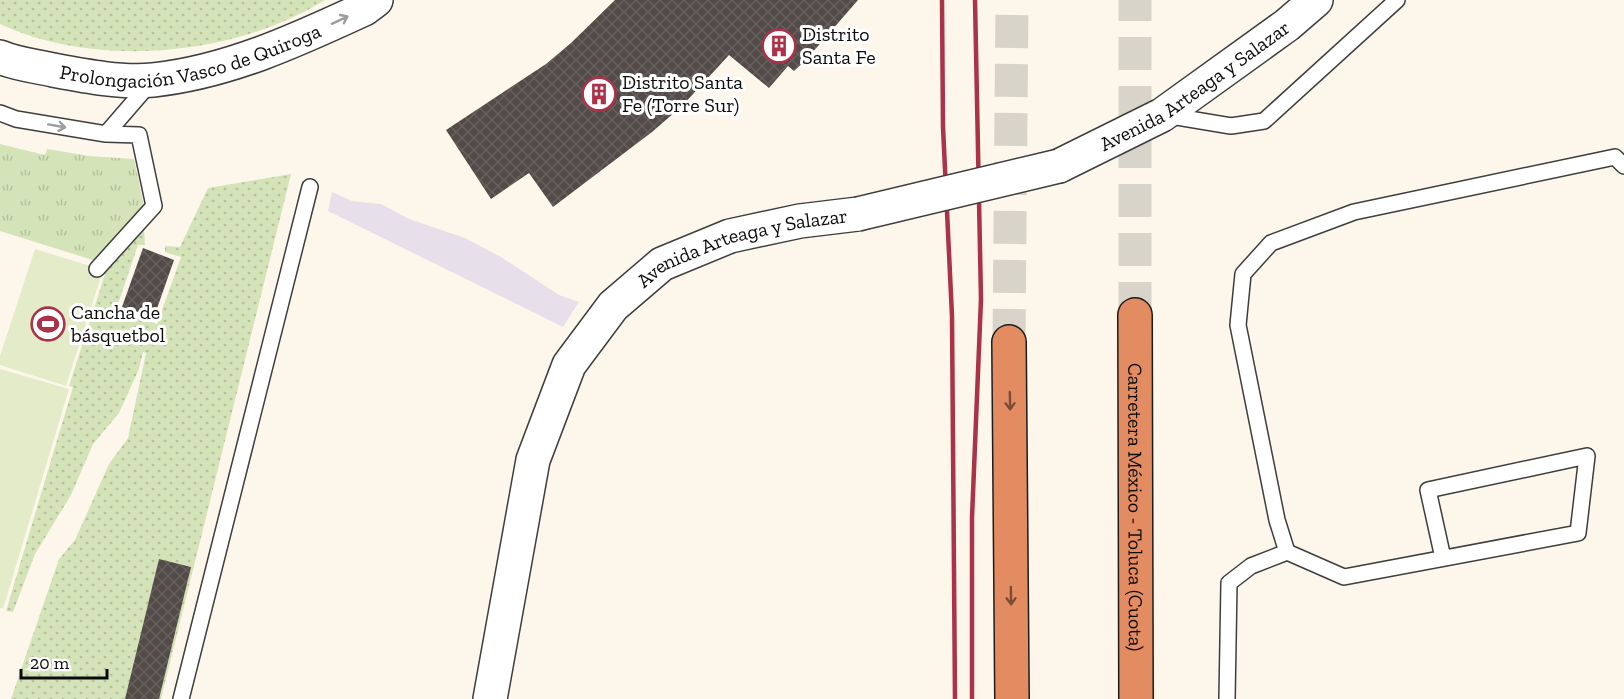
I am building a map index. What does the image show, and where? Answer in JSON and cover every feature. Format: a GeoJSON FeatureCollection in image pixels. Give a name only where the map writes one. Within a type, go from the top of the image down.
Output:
{"type":"FeatureCollection","features":[{"type":"Feature","properties":{"kind":"highway","name":"Carretera México - Toluca (Cuota)"},"geometry":{"type":"LineString","coordinates":[[1135,315],[1136,699]]}},
{"type":"Feature","properties":{"kind":"highway"},"geometry":{"type":"LineString","coordinates":[[1009,342],[1012,699]]}},
{"type":"Feature","properties":{"kind":"street","name":"Prolongación Vasco de Quiroga"},"geometry":{"type":"LineString","coordinates":[[0,57],[68,73],[111,79],[152,80],[220,66],[278,49],[364,9],[376,0]]}},
{"type":"Feature","properties":{"kind":"street","name":"Avenida Arteaga y Salazar"},"geometry":{"type":"LineString","coordinates":[[490,699],[533,460],[569,365],[607,315],[662,264],[730,236],[800,221],[858,214],[1059,166],[1162,115],[1287,25],[1316,0]]}},
{"type":"Feature","properties":{"kind":"lane"},"geometry":{"type":"LineString","coordinates":[[1162,115],[1231,126],[1264,121],[1397,0]]}},
{"type":"Feature","properties":{"kind":"lane"},"geometry":{"type":"LineString","coordinates":[[106,134],[152,80]]}},
{"type":"Feature","properties":{"kind":"lane"},"geometry":{"type":"LineString","coordinates":[[0,112],[16,119],[106,134],[139,135],[154,206],[97,269]]}},
{"type":"Feature","properties":{"kind":"lane"},"geometry":{"type":"LineString","coordinates":[[1287,552],[1277,520],[1238,325],[1243,274],[1271,243],[1354,212],[1615,157],[1624,165]]}},
{"type":"Feature","properties":{"kind":"lane"},"geometry":{"type":"LineString","coordinates":[[181,699],[310,187]]}},
{"type":"Feature","properties":{"kind":"lane"},"geometry":{"type":"LineString","coordinates":[[1227,699],[1229,583],[1251,566],[1287,552],[1344,577],[1578,533],[1587,456],[1428,490],[1443,558]]}},
{"type":"Feature","properties":{"kind":"shaded area"},"geometry":{"type":"Polygon","coordinates":[[[332,192],[352,201],[381,204],[409,219],[465,238],[501,257],[559,295],[579,302],[563,327],[328,211],[332,192]]]}},
{"type":"Feature","properties":{"kind":"green space"},"geometry":{"type":"Polygon","coordinates":[[[0,0],[325,0],[289,19],[250,34],[208,44],[165,50],[122,51],[79,47],[38,38],[0,24],[0,0]]]}},
{"type":"Feature","properties":{"kind":"green space"},"geometry":{"type":"Polygon","coordinates":[[[0,144],[45,155],[47,149],[89,156],[134,159],[144,206],[96,261],[0,231],[0,144]]]}},
{"type":"Feature","properties":{"kind":"green space"},"geometry":{"type":"Polygon","coordinates":[[[291,174],[161,699],[11,699],[59,559],[75,540],[109,464],[128,438],[146,353],[143,352],[139,369],[119,413],[93,444],[71,495],[35,554],[13,612],[6,611],[73,387],[69,386],[107,268],[144,227],[145,245],[138,245],[116,310],[157,324],[181,257],[165,252],[165,246],[180,247],[208,188],[291,174]]]}},
{"type":"Feature","properties":{"kind":"green space","name":"Cancha de básquetbol"},"geometry":{"type":"Polygon","coordinates":[[[35,249],[103,270],[66,386],[0,365],[0,356],[35,249]]]}},
{"type":"Feature","properties":{"kind":"green space"},"geometry":{"type":"Polygon","coordinates":[[[0,369],[69,389],[3,609],[0,608],[0,369]]]}},
{"type":"Feature","properties":{"kind":"building","name":"Distrito Santa Fe (Torre Sur)"},"geometry":{"type":"Polygon","coordinates":[[[615,0],[858,0],[805,61],[794,71],[788,66],[769,88],[729,55],[682,106],[652,132],[553,207],[529,173],[491,199],[446,130],[546,64],[615,0]]]}},
{"type":"Feature","properties":{"kind":"building"},"geometry":{"type":"Polygon","coordinates":[[[143,248],[174,260],[154,317],[122,307],[143,248]]]}},
{"type":"Feature","properties":{"kind":"building"},"geometry":{"type":"Polygon","coordinates":[[[159,559],[191,567],[159,699],[125,699],[159,559]]]}},
{"type":"Feature","properties":{"kind":"tunnel"},"geometry":{"type":"LineString","coordinates":[[1009,342],[1012,0]]}},
{"type":"Feature","properties":{"kind":"tunnel"},"geometry":{"type":"LineString","coordinates":[[1135,0],[1135,315]]}},
{"type":"Feature","properties":{"kind":"railway"},"geometry":{"type":"LineString","coordinates":[[942,0],[943,127],[952,316],[955,699]]}},
{"type":"Feature","properties":{"kind":"railway"},"geometry":{"type":"LineString","coordinates":[[972,699],[972,518],[981,299],[975,0]]}},
{"type":"Feature","properties":{"kind":"place","name":"Distrito Santa Fe"},"geometry":{"type":"Point","coordinates":[779,46]}},
{"type":"Feature","properties":{"kind":"place","name":"Distrito Santa Fe (Torre Sur)"},"geometry":{"type":"Point","coordinates":[599,94]}},
{"type":"Feature","properties":{"kind":"place","name":"Cancha de básquetbol"},"geometry":{"type":"Point","coordinates":[48,324]}}]}
